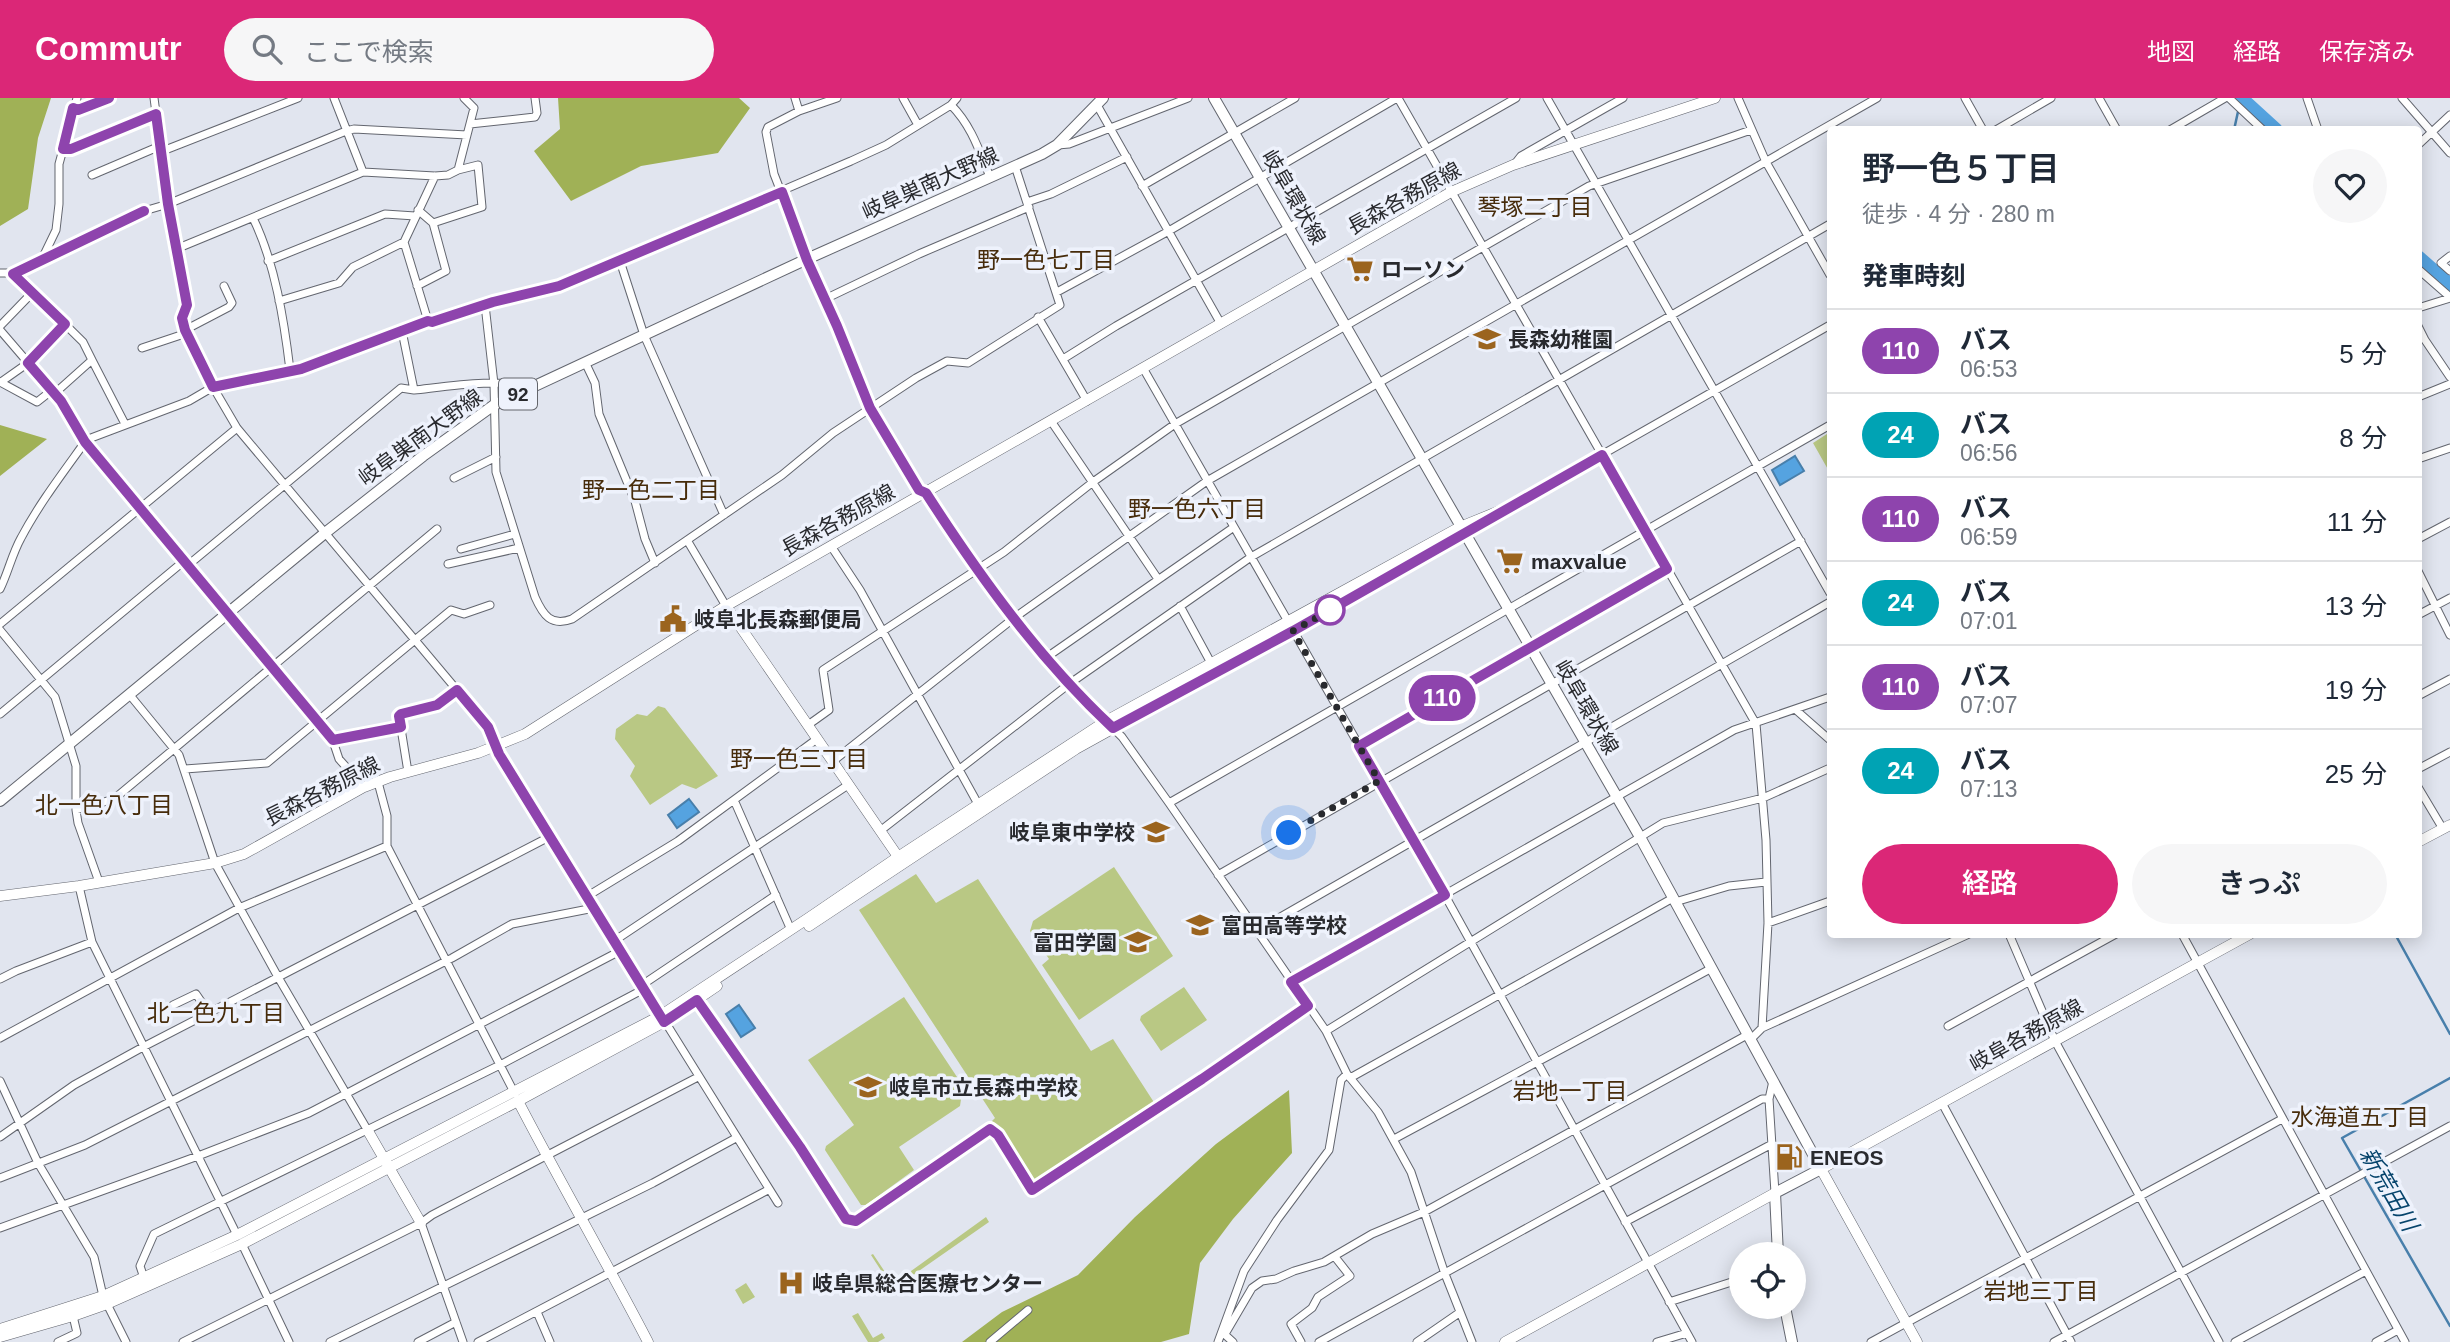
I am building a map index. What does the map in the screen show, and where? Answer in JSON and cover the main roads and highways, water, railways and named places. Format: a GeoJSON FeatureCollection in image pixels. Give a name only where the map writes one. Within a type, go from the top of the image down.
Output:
{"type":"FeatureCollection","features":[{"type":"Feature","properties":{"kind":"main road","name":"岐阜環状線"},"geometry":{"type":"LineString","coordinates":[[1214,98],[1640,837],[1821,1169],[1775,1193],[1777,1242]]}},
{"type":"Feature","properties":{"kind":"main road","name":"岐阜巣南大野線"},"geometry":{"type":"LineString","coordinates":[[0,801],[325,533],[423,456],[494,405],[1042,155],[1057,145],[1100,102]]}},
{"type":"Feature","properties":{"kind":"main road"},"geometry":{"type":"LineString","coordinates":[[1788,1319],[1793,1342]]}},
{"type":"Feature","properties":{"kind":"water"},"geometry":{"type":"Polygon","coordinates":[[[1795,456],[1804,471],[1780,485],[1772,470],[1795,456]]]}},
{"type":"Feature","properties":{"kind":"water"},"geometry":{"type":"Polygon","coordinates":[[[689,799],[699,812],[677,828],[668,815],[689,799]]]}},
{"type":"Feature","properties":{"kind":"water"},"geometry":{"type":"Polygon","coordinates":[[[739,1005],[755,1028],[741,1037],[726,1014],[739,1005]]]}},
{"type":"Feature","properties":{"kind":"waterway","name":"新荒田川"},"geometry":{"type":"LineString","coordinates":[[2235,126],[2241,98]]}},
{"type":"Feature","properties":{"kind":"waterway"},"geometry":{"type":"LineString","coordinates":[[2241,98],[2272,126]]}},
{"type":"Feature","properties":{"kind":"waterway"},"geometry":{"type":"LineString","coordinates":[[2422,260],[2450,285]]}},
{"type":"Feature","properties":{"kind":"waterway","name":"新荒田川"},"geometry":{"type":"LineString","coordinates":[[2397,938],[2450,1034]]}},
{"type":"Feature","properties":{"kind":"waterway","name":"新荒田川"},"geometry":{"type":"LineString","coordinates":[[2450,1078],[2342,1138],[2450,1326]]}},
{"type":"Feature","properties":{"kind":"place","name":"ローソン"},"geometry":{"type":"Point","coordinates":[1360,269]}},
{"type":"Feature","properties":{"kind":"place","name":"長森幼稚園"},"geometry":{"type":"Point","coordinates":[1487,339]}},
{"type":"Feature","properties":{"kind":"place","name":"maxvalue"},"geometry":{"type":"Point","coordinates":[1510,561]}},
{"type":"Feature","properties":{"kind":"place","name":"岐阜北長森郵便局"},"geometry":{"type":"Point","coordinates":[673,619]}},
{"type":"Feature","properties":{"kind":"place","name":"岐阜東中学校"},"geometry":{"type":"Point","coordinates":[1156,832]}},
{"type":"Feature","properties":{"kind":"place","name":"富田高等学校"},"geometry":{"type":"Point","coordinates":[1200,925]}},
{"type":"Feature","properties":{"kind":"place","name":"富田学園"},"geometry":{"type":"Point","coordinates":[1138,942]}},
{"type":"Feature","properties":{"kind":"place","name":"岐阜市立長森中学校"},"geometry":{"type":"Point","coordinates":[868,1087]}},
{"type":"Feature","properties":{"kind":"place","name":"ENEOS"},"geometry":{"type":"Point","coordinates":[1789,1157]}},
{"type":"Feature","properties":{"kind":"place","name":"岐阜県総合医療センター"},"geometry":{"type":"Point","coordinates":[791,1283]}},
{"type":"Feature","properties":{"kind":"district","name":"琴塚二丁目"},"geometry":{"type":"Point","coordinates":[1535,207]}},
{"type":"Feature","properties":{"kind":"district","name":"野一色七丁目"},"geometry":{"type":"Point","coordinates":[1046,260]}},
{"type":"Feature","properties":{"kind":"district","name":"野一色二丁目"},"geometry":{"type":"Point","coordinates":[651,490]}},
{"type":"Feature","properties":{"kind":"district","name":"野一色六丁目"},"geometry":{"type":"Point","coordinates":[1197,509]}},
{"type":"Feature","properties":{"kind":"district","name":"野一色三丁目"},"geometry":{"type":"Point","coordinates":[799,759]}},
{"type":"Feature","properties":{"kind":"district","name":"北一色八丁目"},"geometry":{"type":"Point","coordinates":[104,805]}},
{"type":"Feature","properties":{"kind":"district","name":"北一色九丁目"},"geometry":{"type":"Point","coordinates":[216,1013]}},
{"type":"Feature","properties":{"kind":"district","name":"岩地一丁目"},"geometry":{"type":"Point","coordinates":[1570,1091]}},
{"type":"Feature","properties":{"kind":"district","name":"水海道五丁目"},"geometry":{"type":"Point","coordinates":[2360,1117]}},
{"type":"Feature","properties":{"kind":"district","name":"岩地三丁目"},"geometry":{"type":"Point","coordinates":[2041,1291]}}]}
